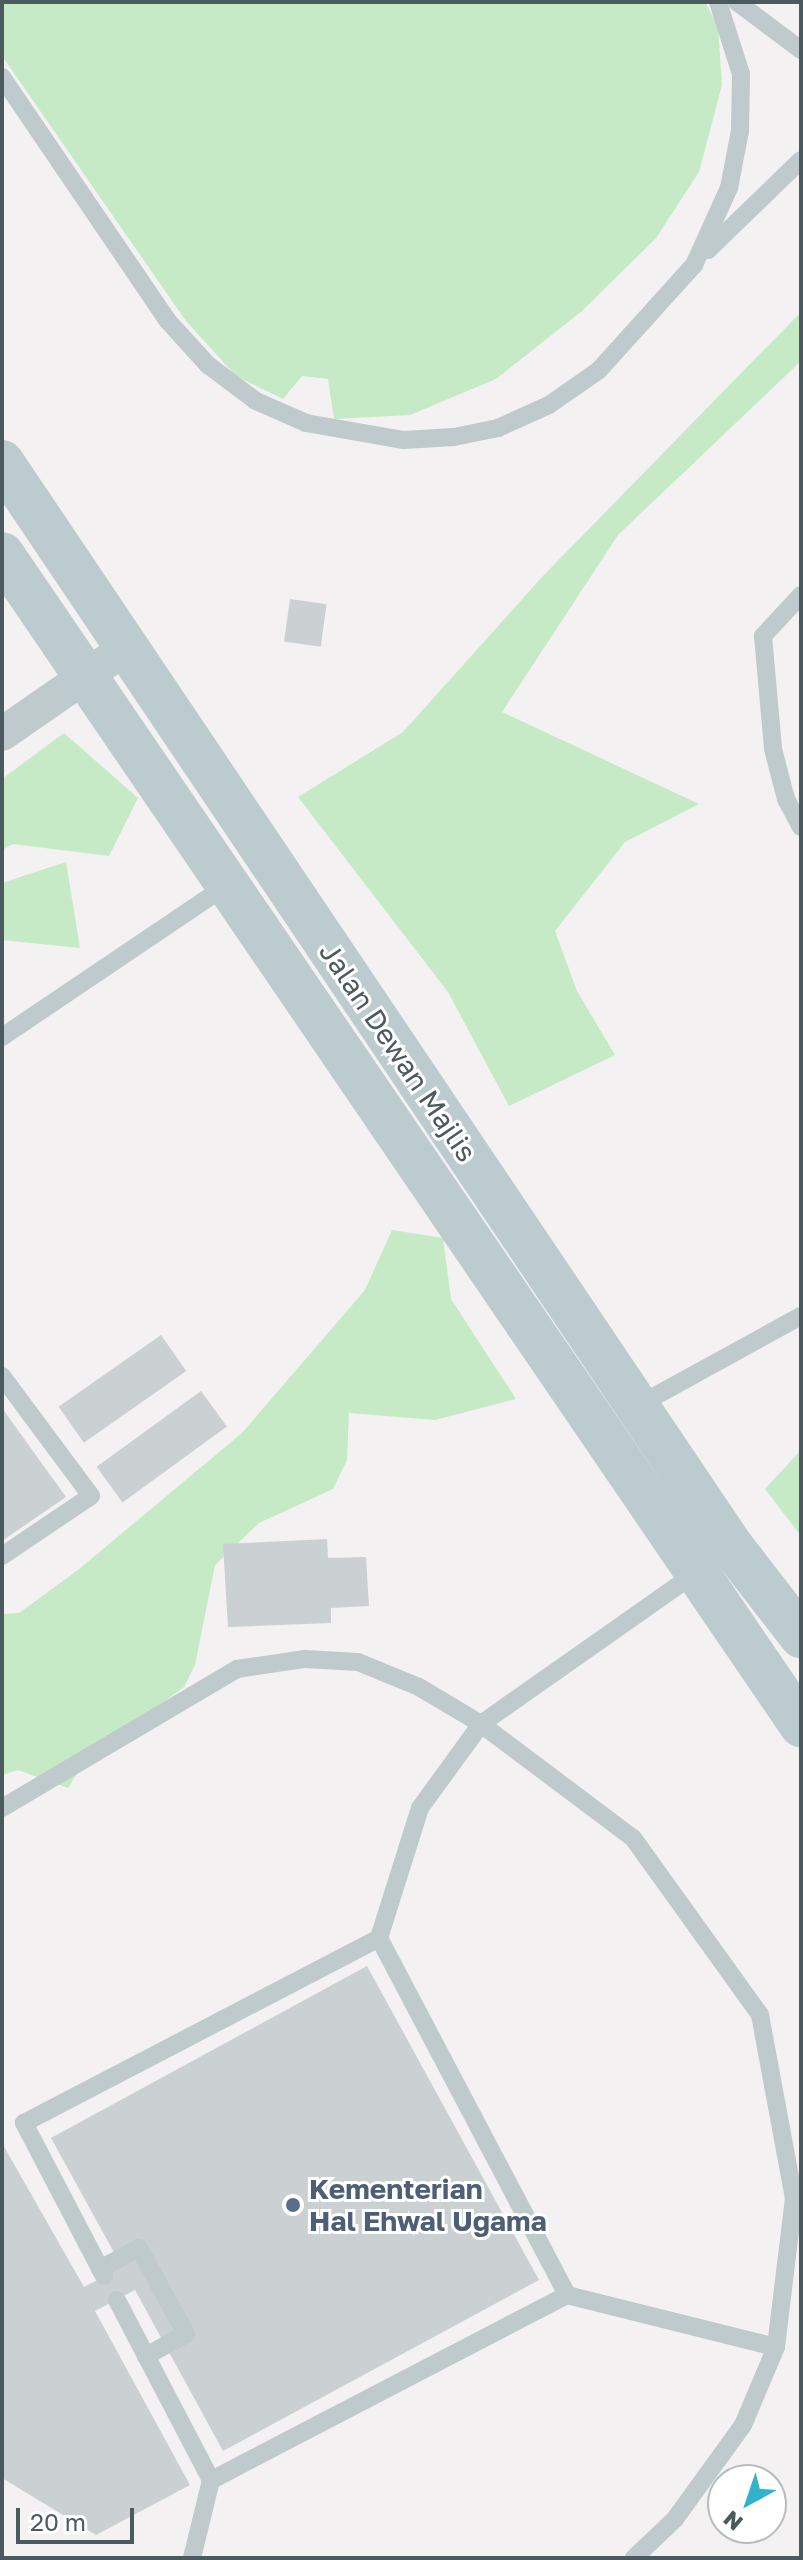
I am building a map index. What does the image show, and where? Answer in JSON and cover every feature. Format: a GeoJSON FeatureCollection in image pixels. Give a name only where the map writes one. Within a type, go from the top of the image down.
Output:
{"type":"FeatureCollection","features":[{"type":"Feature","properties":{"kind":"street","name":"Jalan Dewan Majlis"},"geometry":{"type":"LineString","coordinates":[[2,462],[126,648],[616,1417],[694,1574],[801,1725]]}},
{"type":"Feature","properties":{"kind":"street","name":"Jalan Dewan Majlis"},"geometry":{"type":"LineString","coordinates":[[2,554],[229,884],[616,1417],[732,1547],[801,1636]]}},
{"type":"Feature","properties":{"kind":"street"},"geometry":{"type":"LineString","coordinates":[[2,734],[126,648]]}},
{"type":"Feature","properties":{"kind":"lane"},"geometry":{"type":"LineString","coordinates":[[694,265],[729,188],[740,131],[741,74],[718,2]]}},
{"type":"Feature","properties":{"kind":"lane"},"geometry":{"type":"LineString","coordinates":[[737,2],[801,50]]}},
{"type":"Feature","properties":{"kind":"lane"},"geometry":{"type":"LineString","coordinates":[[2,77],[11,104],[167,320],[208,365],[256,401],[306,423],[353,435],[454,437],[498,428],[549,405],[599,370],[694,265],[801,160]]}},
{"type":"Feature","properties":{"kind":"lane"},"geometry":{"type":"LineString","coordinates":[[801,595],[763,636],[773,749],[786,799],[801,827]]}},
{"type":"Feature","properties":{"kind":"lane"},"geometry":{"type":"LineString","coordinates":[[2,1037],[229,884]]}},
{"type":"Feature","properties":{"kind":"lane"},"geometry":{"type":"LineString","coordinates":[[616,1417],[801,1316]]}},
{"type":"Feature","properties":{"kind":"lane"},"geometry":{"type":"LineString","coordinates":[[2,1376],[91,1496],[2,1556]]}},
{"type":"Feature","properties":{"kind":"lane"},"geometry":{"type":"LineString","coordinates":[[146,2356],[186,2334],[139,2248],[102,2273],[24,2123],[379,1938],[420,1808],[481,1724],[732,1547]]}},
{"type":"Feature","properties":{"kind":"lane"},"geometry":{"type":"LineString","coordinates":[[2,1808],[237,1669],[305,1659],[358,1662],[419,1687],[481,1724],[633,1838],[760,2015],[794,2198],[776,2347],[743,2425],[675,2519],[634,2558]]}},
{"type":"Feature","properties":{"kind":"lane"},"geometry":{"type":"LineString","coordinates":[[379,1938],[567,2295]]}},
{"type":"Feature","properties":{"kind":"lane"},"geometry":{"type":"LineString","coordinates":[[211,2480],[567,2295],[776,2347]]}},
{"type":"Feature","properties":{"kind":"lane"},"geometry":{"type":"LineString","coordinates":[[117,2300],[211,2480],[192,2558]]}},
{"type":"Feature","properties":{"kind":"green space"},"geometry":{"type":"Polygon","coordinates":[[[2,2],[705,2],[718,26],[722,85],[699,172],[656,238],[582,311],[496,379],[410,415],[334,419],[328,379],[302,376],[283,399],[236,376],[186,321],[2,56],[2,2]]]}},
{"type":"Feature","properties":{"kind":"green space"},"geometry":{"type":"Polygon","coordinates":[[[801,312],[801,361],[618,535],[502,712],[699,804],[625,842],[555,931],[577,991],[615,1055],[509,1106],[448,992],[298,797],[403,732],[542,577],[801,312]]]}},
{"type":"Feature","properties":{"kind":"green space"},"geometry":{"type":"Polygon","coordinates":[[[64,733],[138,798],[109,856],[13,844],[2,850],[2,779],[64,733]]]}},
{"type":"Feature","properties":{"kind":"green space"},"geometry":{"type":"Polygon","coordinates":[[[66,862],[80,948],[2,940],[2,883],[66,862]]]}},
{"type":"Feature","properties":{"kind":"green space"},"geometry":{"type":"Polygon","coordinates":[[[392,1230],[443,1238],[451,1299],[516,1399],[435,1420],[349,1413],[347,1460],[333,1489],[259,1523],[215,1565],[195,1665],[184,1687],[86,1759],[68,1788],[18,1770],[2,1775],[2,1614],[19,1613],[78,1570],[242,1433],[365,1290],[392,1230]]]}},
{"type":"Feature","properties":{"kind":"green space"},"geometry":{"type":"Polygon","coordinates":[[[801,1450],[801,1536],[765,1489],[801,1450]]]}},
{"type":"Feature","properties":{"kind":"building"},"geometry":{"type":"Polygon","coordinates":[[[290,599],[327,604],[321,647],[284,642],[290,599]]]}},
{"type":"Feature","properties":{"kind":"building"},"geometry":{"type":"Polygon","coordinates":[[[161,1335],[186,1371],[84,1443],[59,1407],[161,1335]]]}},
{"type":"Feature","properties":{"kind":"building"},"geometry":{"type":"Polygon","coordinates":[[[201,1391],[227,1427],[122,1502],[97,1467],[201,1391]]]}},
{"type":"Feature","properties":{"kind":"building"},"geometry":{"type":"Polygon","coordinates":[[[2,1408],[66,1497],[2,1541],[2,1408]]]}},
{"type":"Feature","properties":{"kind":"building"},"geometry":{"type":"Polygon","coordinates":[[[327,1539],[328,1558],[366,1557],[369,1606],[331,1608],[331,1623],[228,1627],[223,1544],[327,1539]]]}},
{"type":"Feature","properties":{"kind":"building","name":"Kementerian Hal Ehwal Ugama"},"geometry":{"type":"Polygon","coordinates":[[[367,1966],[539,2280],[223,2451],[135,2290],[95,2311],[190,2485],[96,2535],[2,2478],[2,2143],[84,2287],[122,2267],[51,2138],[367,1966]]]}},
{"type":"Feature","properties":{"kind":"place","name":"Kementerian Hal Ehwal Ugama"},"geometry":{"type":"Point","coordinates":[293,2205]}}]}
